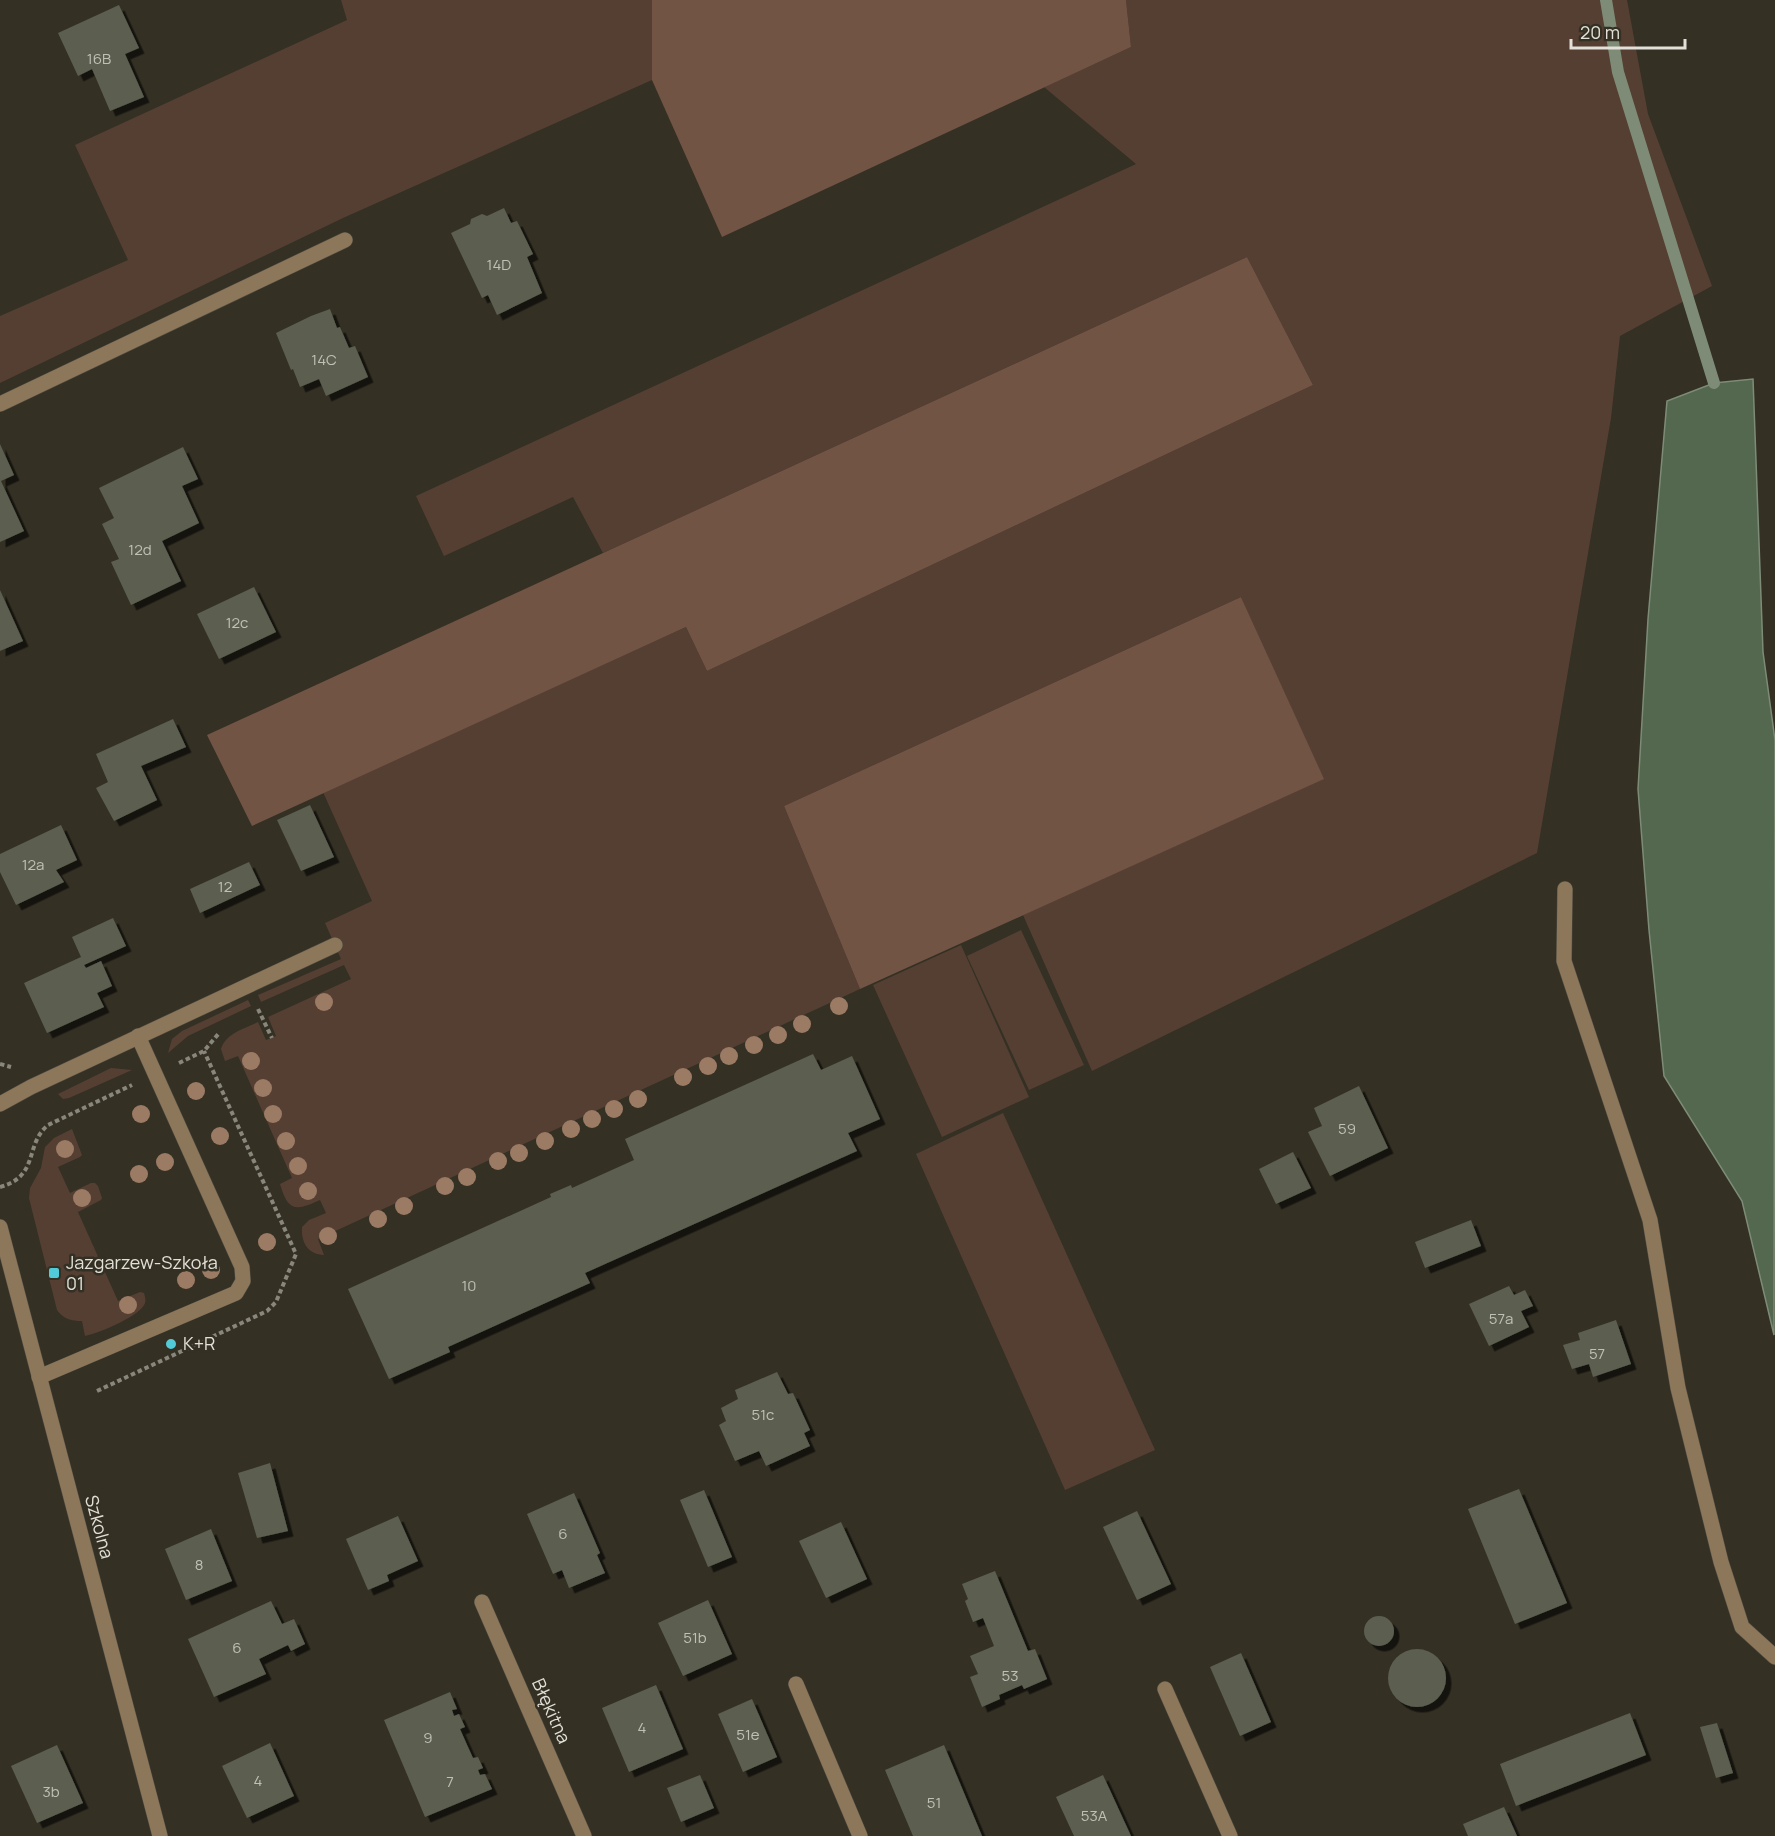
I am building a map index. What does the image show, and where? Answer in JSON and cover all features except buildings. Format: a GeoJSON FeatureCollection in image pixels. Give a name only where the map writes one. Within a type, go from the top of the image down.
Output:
{"type":"FeatureCollection","features":[{"type":"Feature","properties":{"kind":"street"},"geometry":{"type":"LineString","coordinates":[[0,404],[345,240]]}},
{"type":"Feature","properties":{"kind":"street"},"geometry":{"type":"LineString","coordinates":[[1565,889],[1564,961],[1650,1220],[1678,1388],[1720,1562],[1742,1627],[1775,1657]]}},
{"type":"Feature","properties":{"kind":"street"},"geometry":{"type":"LineString","coordinates":[[0,1104],[138,1036],[335,945]]}},
{"type":"Feature","properties":{"kind":"street"},"geometry":{"type":"LineString","coordinates":[[39,1377],[236,1293],[243,1281],[242,1267],[138,1036]]}},
{"type":"Feature","properties":{"kind":"street","name":"Szkolna"},"geometry":{"type":"LineString","coordinates":[[0,1227],[160,1836]]}},
{"type":"Feature","properties":{"kind":"street","name":"Błękitna"},"geometry":{"type":"LineString","coordinates":[[482,1602],[584,1836]]}},
{"type":"Feature","properties":{"kind":"street"},"geometry":{"type":"LineString","coordinates":[[796,1684],[860,1836]]}},
{"type":"Feature","properties":{"kind":"street"},"geometry":{"type":"LineString","coordinates":[[1165,1689],[1230,1836]]}},
{"type":"Feature","properties":{"kind":"path"},"geometry":{"type":"LineString","coordinates":[[249,1017],[270,1008]]}},
{"type":"Feature","properties":{"kind":"path"},"geometry":{"type":"LineString","coordinates":[[170,1067],[204,1051],[217,1033],[228,1028]]}},
{"type":"Feature","properties":{"kind":"path"},"geometry":{"type":"LineString","coordinates":[[0,1187],[18,1180],[28,1166],[41,1131],[48,1125],[141,1081]]}},
{"type":"Feature","properties":{"kind":"shaded area"},"geometry":{"type":"Polygon","coordinates":[[[341,0],[652,0],[652,80],[343,218],[0,383],[0,316],[128,260],[75,145],[347,20],[341,0]]]}},
{"type":"Feature","properties":{"kind":"shaded area"},"geometry":{"type":"Polygon","coordinates":[[[652,0],[1126,0],[1131,47],[722,237],[652,80],[652,0]]]}},
{"type":"Feature","properties":{"kind":"shaded area"},"geometry":{"type":"Polygon","coordinates":[[[1126,0],[1627,0],[1648,114],[1712,286],[1620,336],[1611,418],[1537,853],[1092,1071],[1023,915],[1323,779],[1241,597],[784,806],[860,989],[318,1239],[324,1255],[310,1250],[304,1243],[302,1227],[309,1220],[326,1213],[320,1200],[305,1206],[294,1207],[286,1200],[280,1184],[292,1178],[238,1056],[225,1061],[221,1049],[231,1035],[258,1022],[266,1040],[276,1036],[268,1017],[351,979],[344,965],[261,1002],[258,995],[341,959],[325,923],[372,901],[323,792],[686,627],[707,671],[1313,385],[1247,257],[603,553],[573,497],[444,556],[416,496],[1136,164],[1044,87],[1131,47],[1126,0]]]}},
{"type":"Feature","properties":{"kind":"shaded area"},"geometry":{"type":"Polygon","coordinates":[[[1247,257],[1313,385],[707,671],[686,627],[252,826],[207,735],[1247,257]]]}},
{"type":"Feature","properties":{"kind":"shaded area"},"geometry":{"type":"Polygon","coordinates":[[[1753,379],[1763,652],[1775,740],[1774,1335],[1742,1201],[1664,1076],[1638,789],[1648,619],[1667,401],[1714,383],[1753,379]]]}},
{"type":"Feature","properties":{"kind":"shaded area"},"geometry":{"type":"Polygon","coordinates":[[[1241,597],[1324,779],[860,989],[784,806],[1241,597]]]}},
{"type":"Feature","properties":{"kind":"shaded area"},"geometry":{"type":"Polygon","coordinates":[[[1021,930],[1084,1065],[1029,1090],[967,956],[1021,930]]]}},
{"type":"Feature","properties":{"kind":"shaded area"},"geometry":{"type":"Polygon","coordinates":[[[961,945],[1029,1097],[942,1137],[873,985],[961,945]]]}},
{"type":"Feature","properties":{"kind":"shaded area"},"geometry":{"type":"Polygon","coordinates":[[[248,1000],[251,1006],[188,1036],[168,1053],[172,1039],[182,1031],[248,1000]]]}},
{"type":"Feature","properties":{"kind":"shaded area"},"geometry":{"type":"Polygon","coordinates":[[[111,1068],[132,1070],[69,1098],[63,1099],[58,1094],[111,1068]]]}},
{"type":"Feature","properties":{"kind":"shaded area"},"geometry":{"type":"Polygon","coordinates":[[[1003,1113],[1155,1450],[1065,1490],[916,1154],[1003,1113]]]}},
{"type":"Feature","properties":{"kind":"shaded area"},"geometry":{"type":"Polygon","coordinates":[[[72,1129],[82,1155],[58,1167],[70,1193],[91,1183],[98,1186],[101,1200],[78,1212],[118,1301],[140,1292],[144,1293],[145,1299],[142,1308],[128,1318],[109,1328],[85,1336],[82,1321],[68,1319],[57,1310],[29,1198],[30,1188],[41,1168],[45,1147],[54,1138],[72,1129]]]}},
{"type":"Feature","properties":{"kind":"waterway"},"geometry":{"type":"LineString","coordinates":[[1606,0],[1618,72],[1714,383]]}},
{"type":"Feature","properties":{"kind":"place","name":"Jazgarzew-Szkoła 01"},"geometry":{"type":"Point","coordinates":[54,1273]}},
{"type":"Feature","properties":{"kind":"place","name":"K+R"},"geometry":{"type":"Point","coordinates":[171,1344]}}]}
